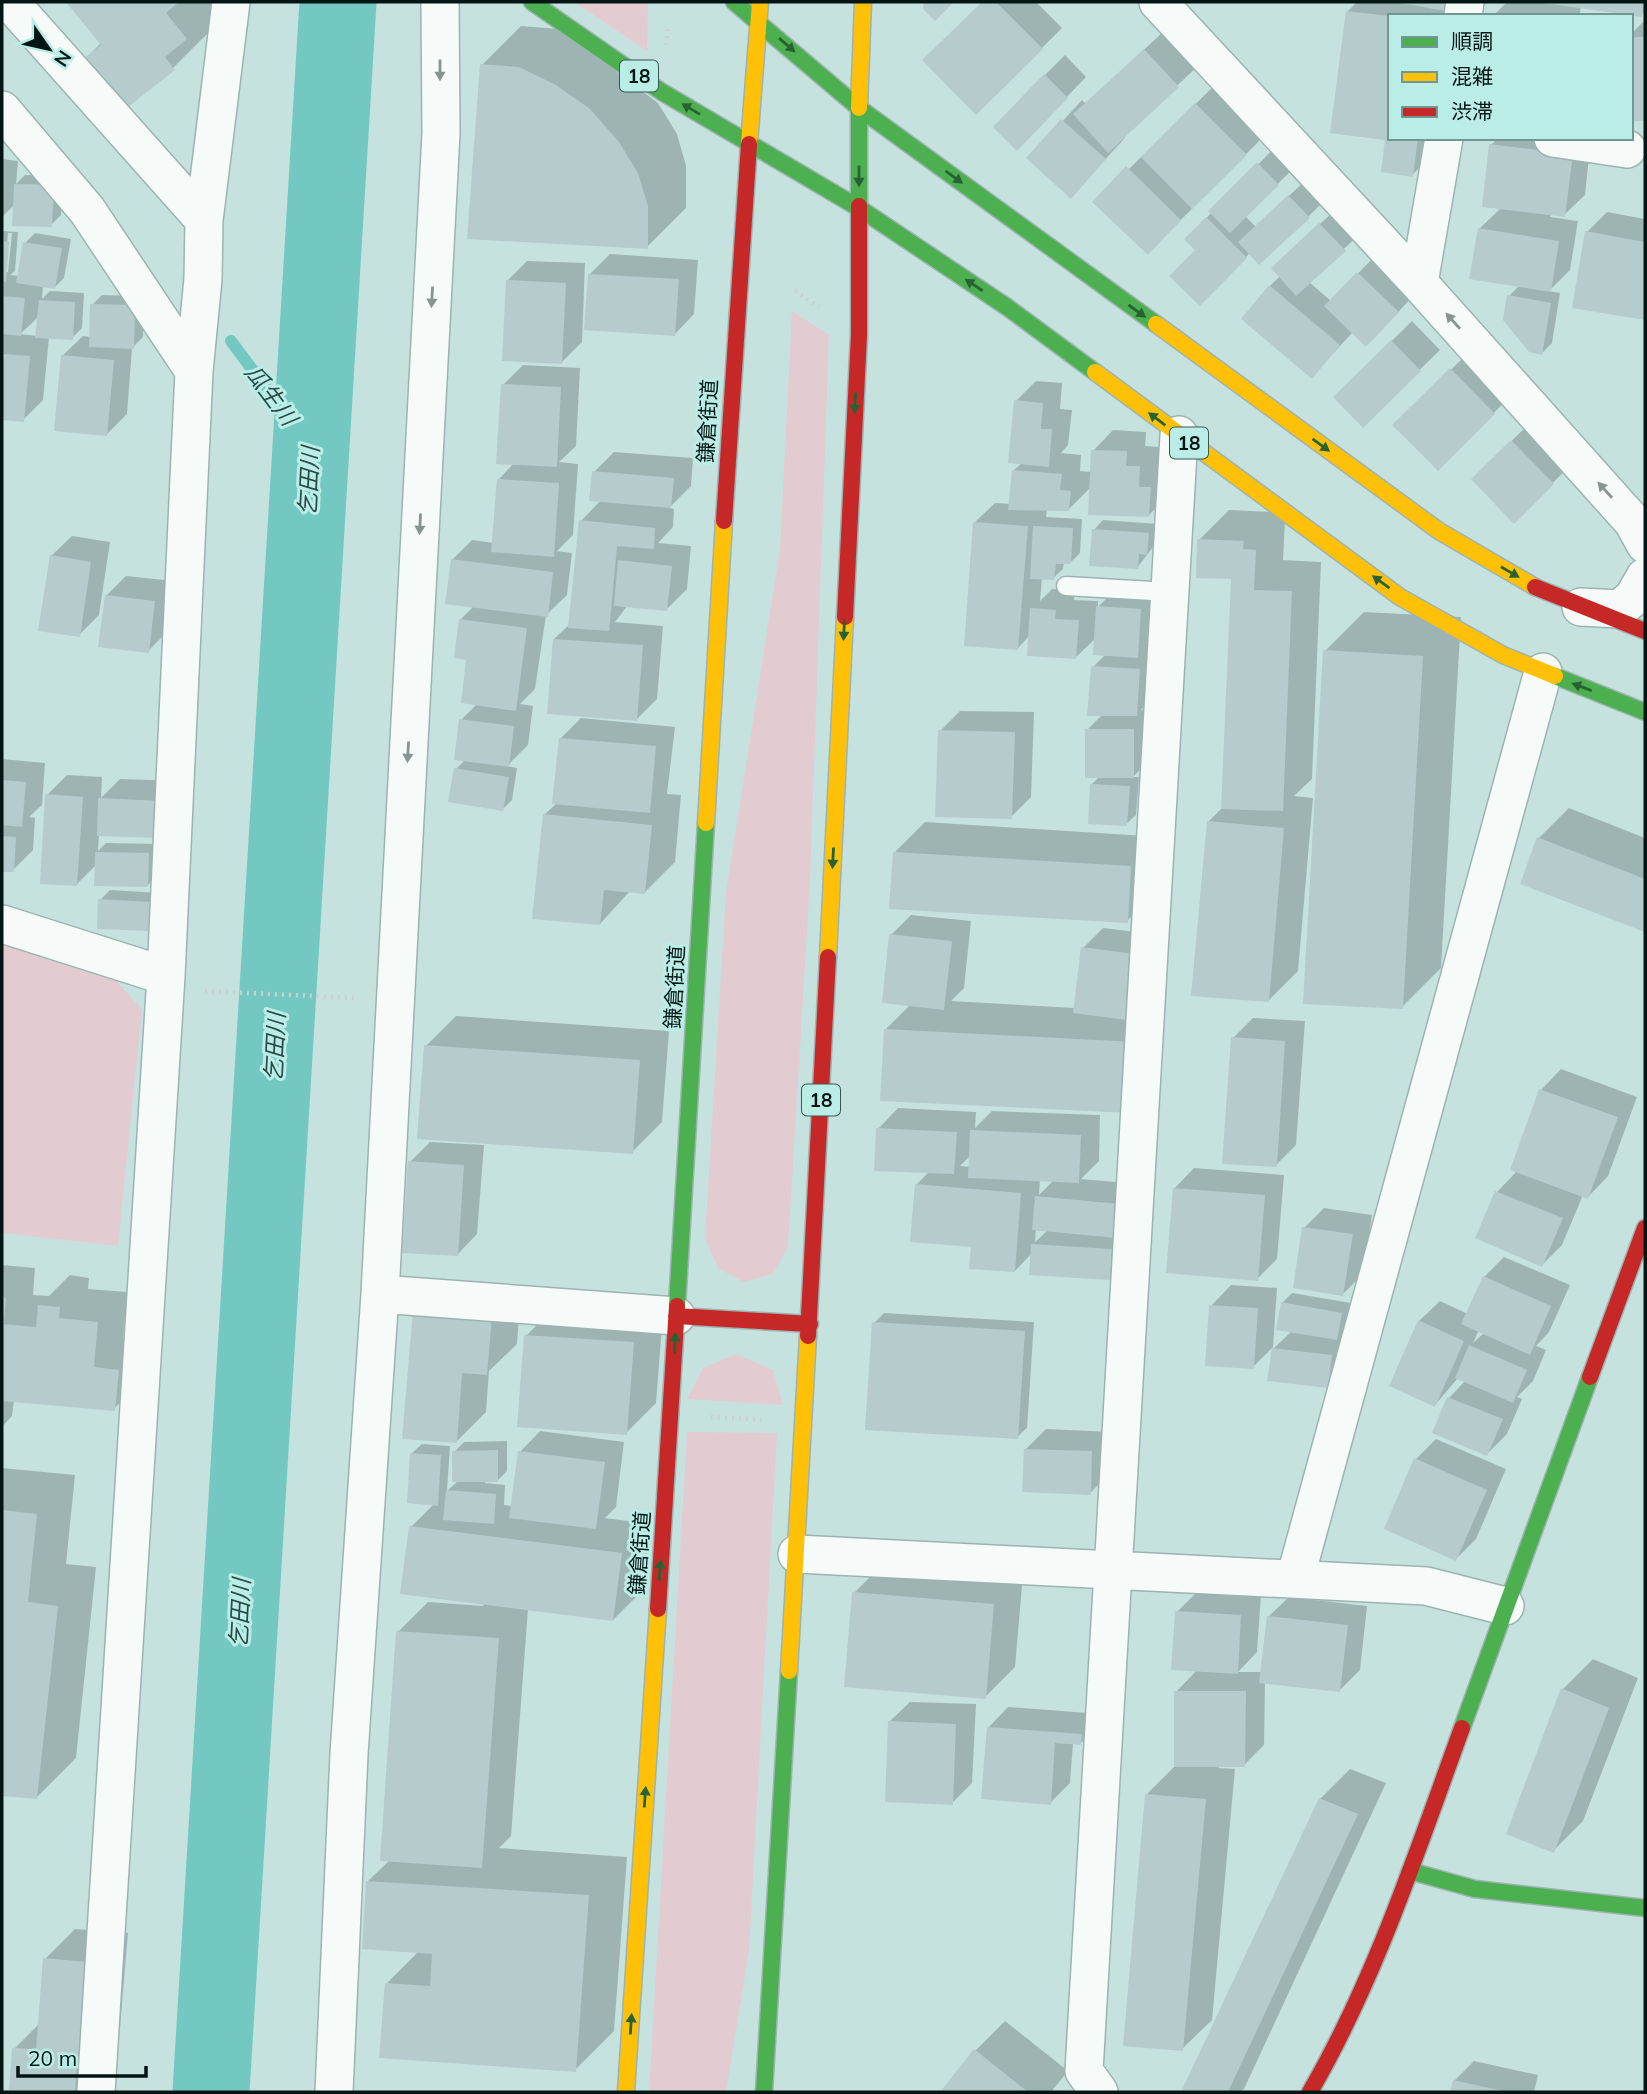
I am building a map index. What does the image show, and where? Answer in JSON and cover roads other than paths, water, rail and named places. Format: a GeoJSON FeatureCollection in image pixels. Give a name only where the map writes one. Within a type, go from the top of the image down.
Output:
{"type":"FeatureCollection","features":[{"type":"Feature","properties":{"kind":"main road","name":"18"},"geometry":{"type":"LineString","coordinates":[[532,2],[662,92],[859,208],[1007,307],[1401,597],[1503,655],[1645,712]]}},
{"type":"Feature","properties":{"kind":"main road"},"geometry":{"type":"LineString","coordinates":[[734,2],[759,20],[859,108],[1439,531],[1533,586],[1645,631]]}},
{"type":"Feature","properties":{"kind":"main road","name":"鎌倉街道"},"geometry":{"type":"LineString","coordinates":[[626,2092],[734,345],[760,2]]}},
{"type":"Feature","properties":{"kind":"main road"},"geometry":{"type":"LineString","coordinates":[[859,108],[863,2]]}},
{"type":"Feature","properties":{"kind":"main road","name":"18"},"geometry":{"type":"LineString","coordinates":[[764,2092],[810,1324],[859,335],[859,108]]}},
{"type":"Feature","properties":{"kind":"main road"},"geometry":{"type":"LineString","coordinates":[[1310,2092],[1344,2033],[1410,1871],[1645,1228]]}},
{"type":"Feature","properties":{"kind":"main road"},"geometry":{"type":"LineString","coordinates":[[676,1316],[810,1324]]}},
{"type":"Feature","properties":{"kind":"main road"},"geometry":{"type":"LineString","coordinates":[[1410,1871],[1475,1889],[1645,1908]]}},
{"type":"Feature","properties":{"kind":"street"},"geometry":{"type":"LineString","coordinates":[[10,2],[204,220]]}},
{"type":"Feature","properties":{"kind":"street"},"geometry":{"type":"LineString","coordinates":[[96,2092],[181,983],[194,371],[203,279],[204,220],[231,2]]}},
{"type":"Feature","properties":{"kind":"street"},"geometry":{"type":"LineString","coordinates":[[334,2092],[349,1754],[380,1294],[441,133],[440,2]]}},
{"type":"Feature","properties":{"kind":"street"},"geometry":{"type":"LineString","coordinates":[[1167,6],[1633,522],[1645,544]]}},
{"type":"Feature","properties":{"kind":"street"},"geometry":{"type":"LineString","coordinates":[[2,110],[87,210],[194,371]]}},
{"type":"Feature","properties":{"kind":"street"},"geometry":{"type":"LineString","coordinates":[[1419,283],[1444,140]]}},
{"type":"Feature","properties":{"kind":"street"},"geometry":{"type":"LineString","coordinates":[[1566,140],[1627,149]]}},
{"type":"Feature","properties":{"kind":"street"},"geometry":{"type":"LineString","coordinates":[[1099,2092],[1084,2071],[1179,435]]}},
{"type":"Feature","properties":{"kind":"street"},"geometry":{"type":"LineString","coordinates":[[1580,606],[1619,609],[1633,598],[1645,577]]}},
{"type":"Feature","properties":{"kind":"street"},"geometry":{"type":"LineString","coordinates":[[1295,1579],[1543,672]]}},
{"type":"Feature","properties":{"kind":"street"},"geometry":{"type":"LineString","coordinates":[[2,925],[181,983]]}},
{"type":"Feature","properties":{"kind":"street"},"geometry":{"type":"LineString","coordinates":[[380,1294],[676,1316]]}},
{"type":"Feature","properties":{"kind":"street"},"geometry":{"type":"LineString","coordinates":[[797,1555],[1426,1586],[1505,1606]]}},
{"type":"Feature","properties":{"kind":"lane"},"geometry":{"type":"LineString","coordinates":[[1066,586],[1170,593]]}},
{"type":"Feature","properties":{"kind":"waterway","name":"乞田川"},"geometry":{"type":"LineString","coordinates":[[211,2092],[338,2]]}},
{"type":"Feature","properties":{"kind":"waterway","name":"瓜生川"},"geometry":{"type":"LineString","coordinates":[[231,341],[311,448]]}}]}
